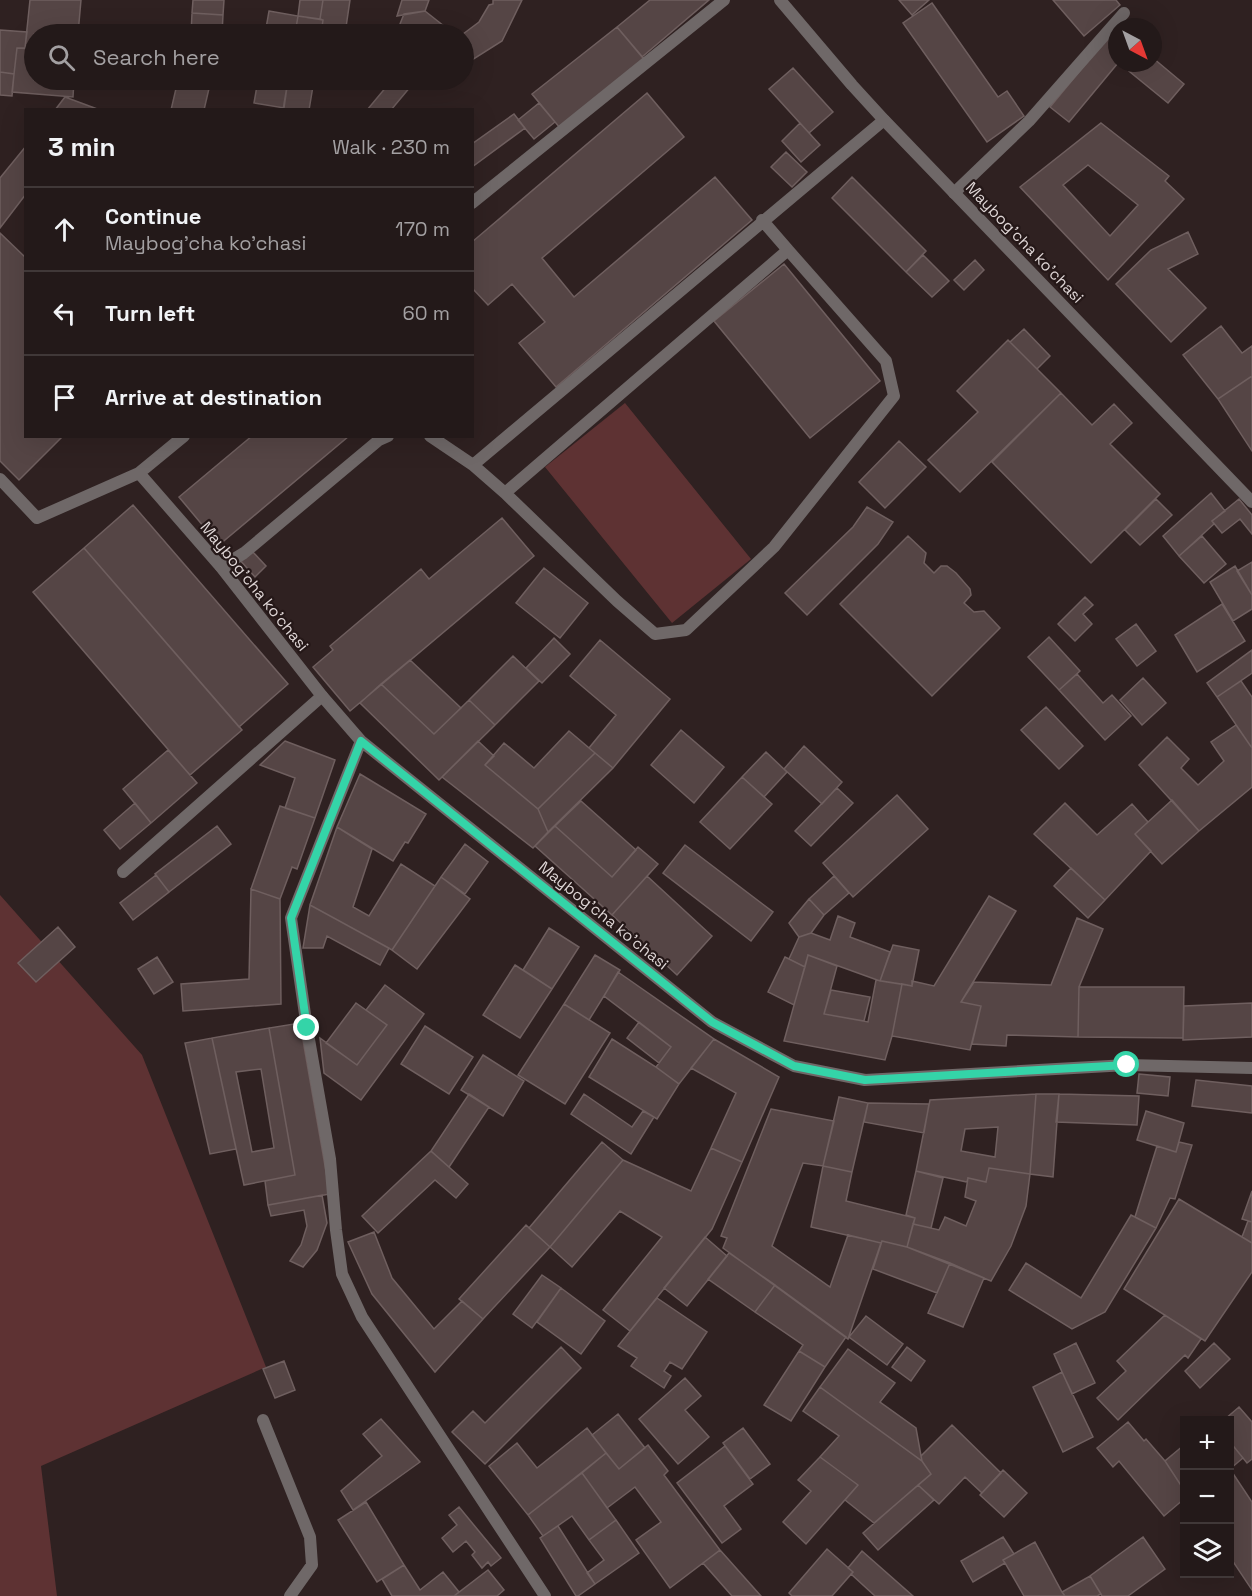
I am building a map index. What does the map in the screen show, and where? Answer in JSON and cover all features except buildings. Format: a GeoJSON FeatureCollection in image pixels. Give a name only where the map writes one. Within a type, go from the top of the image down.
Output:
{"type":"FeatureCollection","features":[{"type":"Feature","properties":{"kind":"street"},"geometry":{"type":"LineString","coordinates":[[474,201],[724,0]]}},
{"type":"Feature","properties":{"kind":"street","name":"Maybog'cha ko'chasi"},"geometry":{"type":"LineString","coordinates":[[780,0],[884,120],[1252,500]]}},
{"type":"Feature","properties":{"kind":"street"},"geometry":{"type":"LineString","coordinates":[[954,193],[1029,122],[1124,13]]}},
{"type":"Feature","properties":{"kind":"street"},"geometry":{"type":"LineString","coordinates":[[473,465],[762,220],[884,120]]}},
{"type":"Feature","properties":{"kind":"street"},"geometry":{"type":"LineString","coordinates":[[433,438],[473,465],[505,493],[617,601],[655,634],[686,630],[774,547],[894,396],[886,361],[762,220]]}},
{"type":"Feature","properties":{"kind":"street"},"geometry":{"type":"LineString","coordinates":[[505,493],[788,250]]}},
{"type":"Feature","properties":{"kind":"street"},"geometry":{"type":"LineString","coordinates":[[0,479],[37,518],[139,473],[181,438]]}},
{"type":"Feature","properties":{"kind":"street"},"geometry":{"type":"LineString","coordinates":[[221,567],[244,553],[384,438]]}},
{"type":"Feature","properties":{"kind":"street","name":"Maybog'cha ko'chasi"},"geometry":{"type":"LineString","coordinates":[[139,473],[221,567],[322,696],[361,741],[712,1022],[794,1066],[865,1080],[1127,1065],[1252,1068]]}},
{"type":"Feature","properties":{"kind":"street"},"geometry":{"type":"LineString","coordinates":[[123,872],[322,696]]}},
{"type":"Feature","properties":{"kind":"street"},"geometry":{"type":"LineString","coordinates":[[361,741],[291,918],[330,1159],[342,1274],[362,1317],[545,1596]]}},
{"type":"Feature","properties":{"kind":"street"},"geometry":{"type":"LineString","coordinates":[[263,1420],[310,1538],[312,1565],[290,1596]]}},
{"type":"Feature","properties":{"kind":"shaded area"},"geometry":{"type":"Polygon","coordinates":[[[625,403],[751,559],[672,623],[545,467],[625,403]]]}},
{"type":"Feature","properties":{"kind":"shaded area"},"geometry":{"type":"Polygon","coordinates":[[[0,895],[142,1055],[266,1367],[41,1466],[57,1596],[0,1596],[0,895]]]}},
{"type":"Feature","properties":{"kind":"route"},"geometry":{"type":"LineString","coordinates":[[307,1028],[291,918],[361,741],[712,1022],[794,1066],[865,1080],[1127,1065]]}}]}
